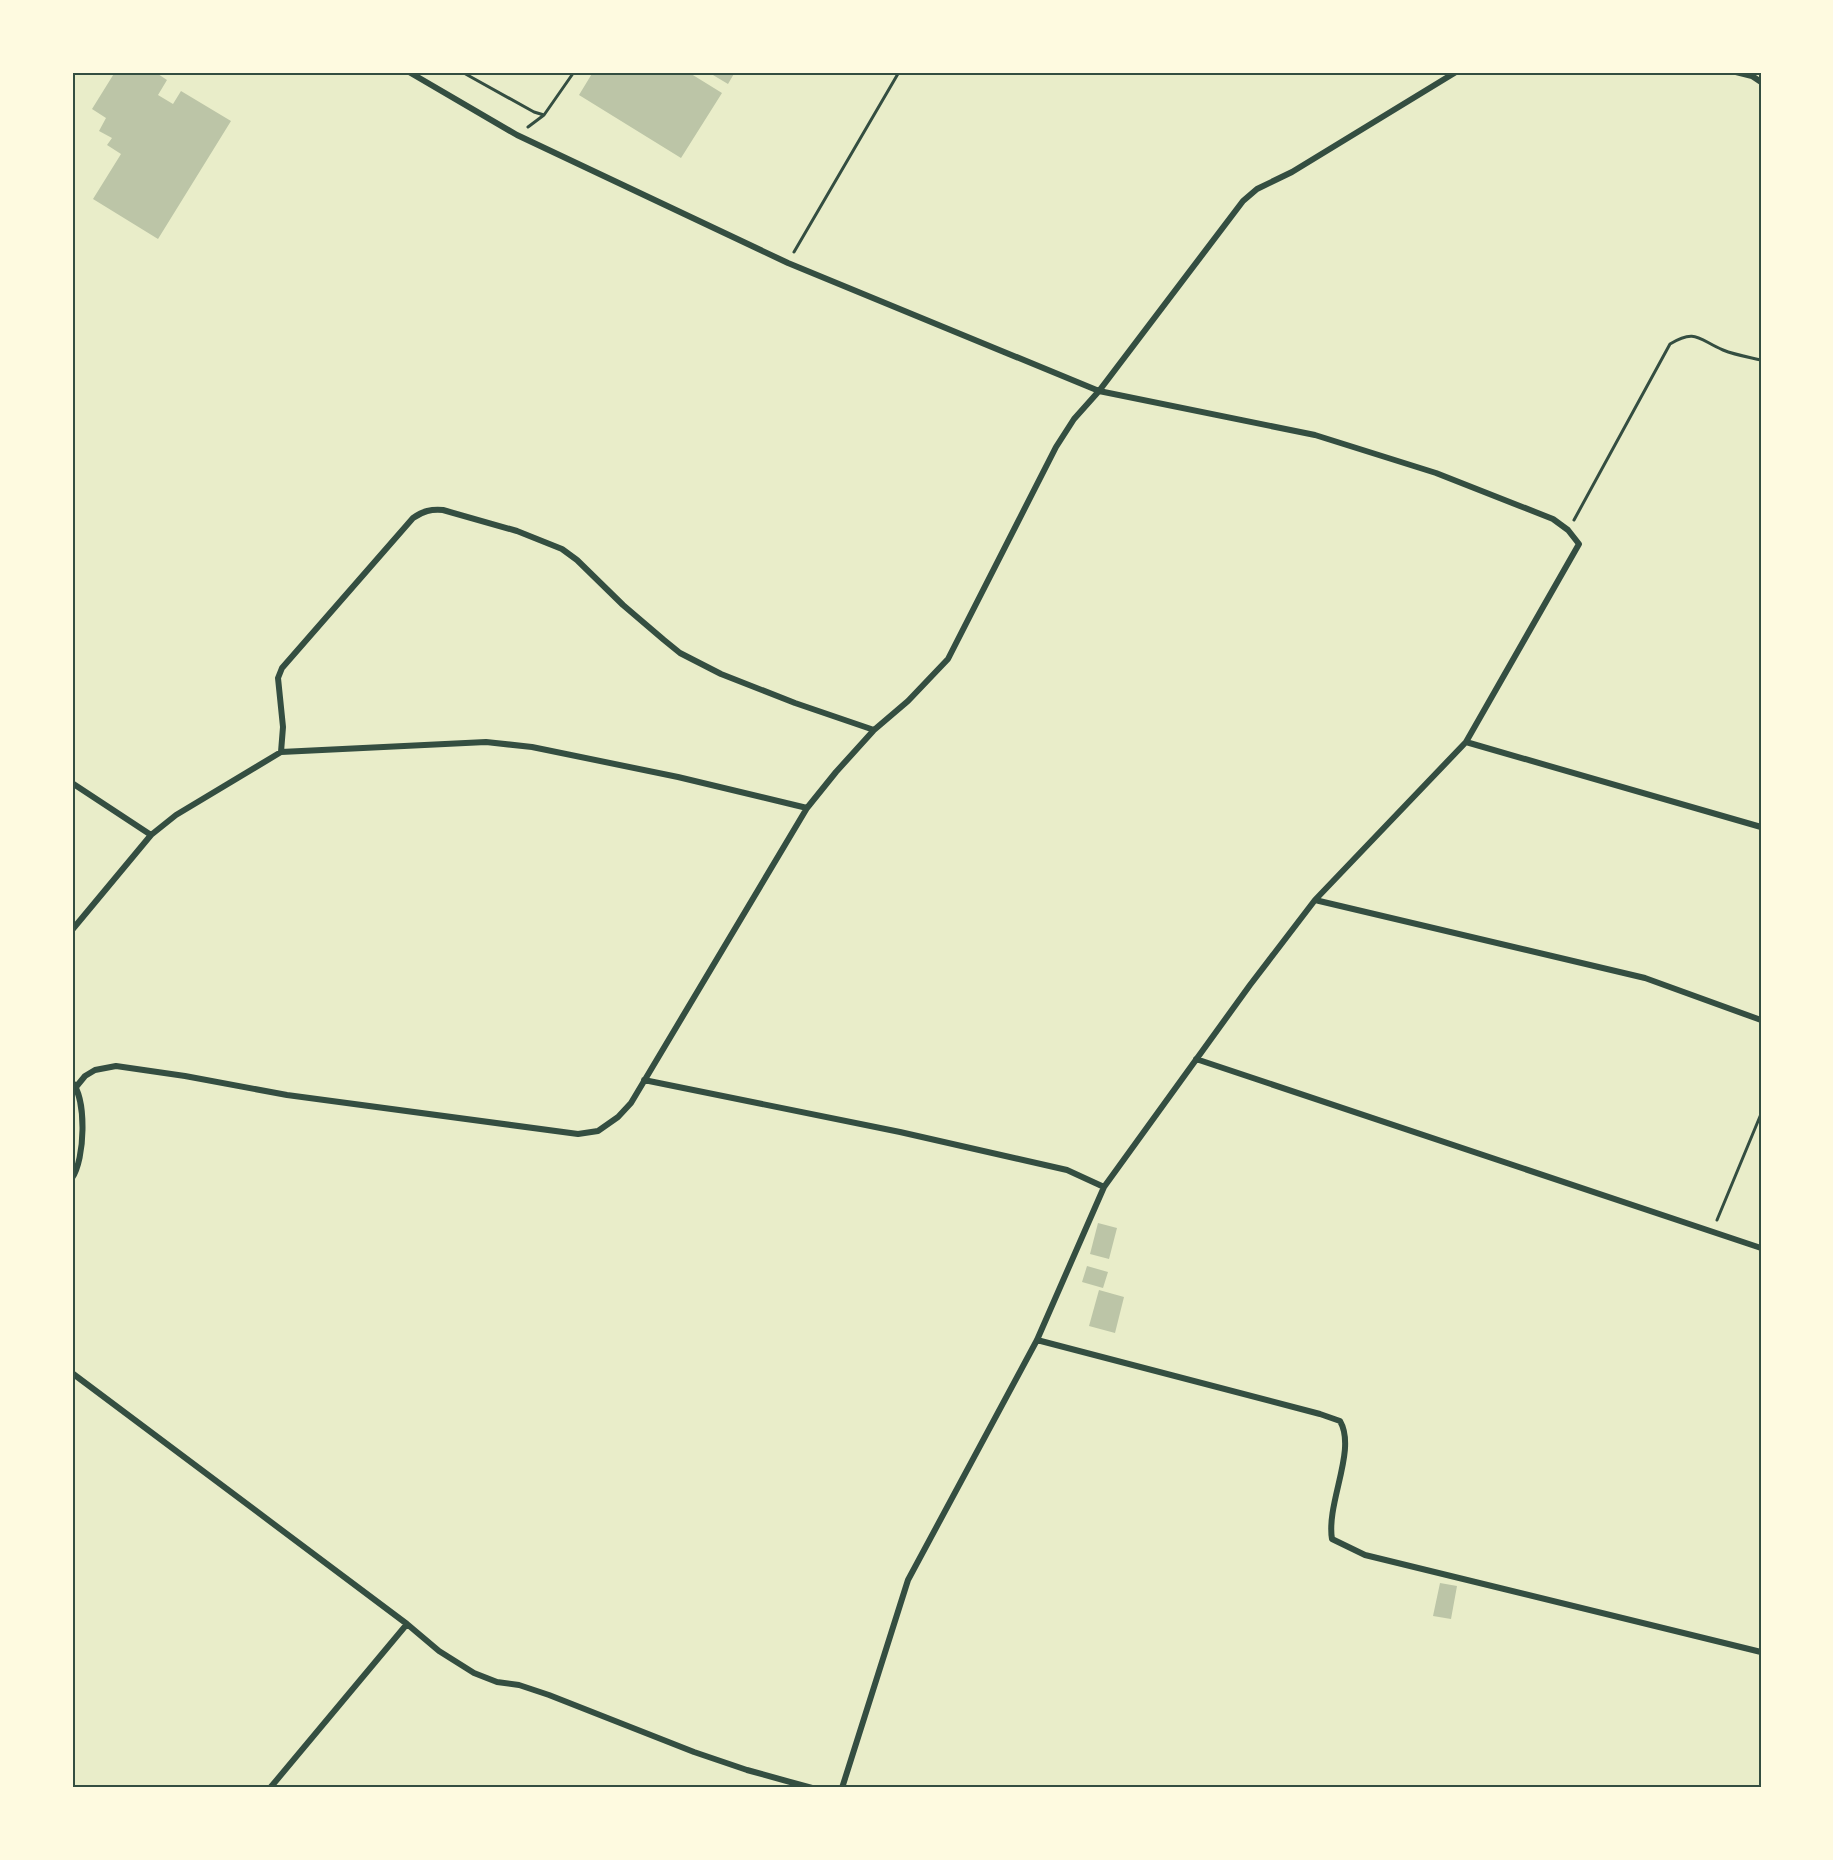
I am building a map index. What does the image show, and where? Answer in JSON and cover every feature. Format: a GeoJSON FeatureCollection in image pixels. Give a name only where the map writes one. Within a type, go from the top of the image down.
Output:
{"type":"FeatureCollection","features":[{"type":"Feature","properties":{"kind":"street"},"geometry":{"type":"LineString","coordinates":[[409,72],[517,135],[788,263],[1099,391],[1316,435],[1436,473],[1553,519],[1568,530],[1579,544],[1466,742],[1315,900],[1104,1187],[1037,1340],[908,1580],[842,1788]]}},
{"type":"Feature","properties":{"kind":"street"},"geometry":{"type":"LineString","coordinates":[[72,1178],[80,1159],[82,1135],[81,1112],[74,1084],[95,1070],[116,1066],[287,1095],[578,1134],[598,1131],[618,1117],[631,1102],[807,808],[874,730],[908,700],[948,659],[1056,447],[1074,419],[1099,391],[1243,201],[1257,189],[1292,172],[1456,72]]}},
{"type":"Feature","properties":{"kind":"street"},"geometry":{"type":"LineString","coordinates":[[1736,72],[1752,74],[1761,82]]}},
{"type":"Feature","properties":{"kind":"street"},"geometry":{"type":"LineString","coordinates":[[282,752],[283,727],[278,678],[282,668],[413,518],[420,513],[433,510],[443,510],[517,531],[562,549],[578,560],[623,605],[681,653],[721,674],[874,730]]}},
{"type":"Feature","properties":{"kind":"street"},"geometry":{"type":"LineString","coordinates":[[72,930],[151,835],[176,815],[282,752],[476,742],[532,747],[678,777],[807,808]]}},
{"type":"Feature","properties":{"kind":"street"},"geometry":{"type":"LineString","coordinates":[[1466,742],[1761,827]]}},
{"type":"Feature","properties":{"kind":"street"},"geometry":{"type":"LineString","coordinates":[[72,783],[151,835]]}},
{"type":"Feature","properties":{"kind":"street"},"geometry":{"type":"LineString","coordinates":[[1315,900],[1645,978],[1761,1020]]}},
{"type":"Feature","properties":{"kind":"street"},"geometry":{"type":"LineString","coordinates":[[1196,1059],[1761,1248]]}},
{"type":"Feature","properties":{"kind":"street"},"geometry":{"type":"LineString","coordinates":[[644,1080],[900,1132],[1067,1170],[1104,1187]]}},
{"type":"Feature","properties":{"kind":"street"},"geometry":{"type":"LineString","coordinates":[[1037,1340],[1340,1421],[1345,1430],[1346,1443],[1332,1510],[1331,1529],[1332,1539],[1342,1545],[1365,1554],[1761,1652]]}},
{"type":"Feature","properties":{"kind":"street"},"geometry":{"type":"LineString","coordinates":[[72,1372],[407,1624],[439,1651],[474,1673],[497,1682],[519,1685],[549,1695],[747,1770],[812,1788]]}},
{"type":"Feature","properties":{"kind":"street"},"geometry":{"type":"LineString","coordinates":[[270,1788],[407,1624]]}},
{"type":"Feature","properties":{"kind":"path"},"geometry":{"type":"LineString","coordinates":[[462,72],[534,112],[544,115]]}},
{"type":"Feature","properties":{"kind":"path"},"geometry":{"type":"LineString","coordinates":[[517,135],[544,115],[574,72]]}},
{"type":"Feature","properties":{"kind":"path"},"geometry":{"type":"LineString","coordinates":[[788,263],[899,72]]}},
{"type":"Feature","properties":{"kind":"path"},"geometry":{"type":"LineString","coordinates":[[1568,530],[1670,344],[1684,336],[1699,337],[1721,349],[1761,360]]}},
{"type":"Feature","properties":{"kind":"path"},"geometry":{"type":"LineString","coordinates":[[1712,1231],[1761,1114]]}},
{"type":"Feature","properties":{"kind":"building"},"geometry":{"type":"Polygon","coordinates":[[[115,72],[155,72],[167,80],[158,95],[173,104],[181,91],[231,121],[158,239],[93,199],[121,154],[107,145],[112,138],[99,131],[106,118],[92,109],[115,72]]]}},
{"type":"Feature","properties":{"kind":"building"},"geometry":{"type":"Polygon","coordinates":[[[593,72],[688,72],[722,93],[681,158],[579,95],[593,72]]]}},
{"type":"Feature","properties":{"kind":"building"},"geometry":{"type":"Polygon","coordinates":[[[708,72],[735,72],[728,84],[708,72]]]}},
{"type":"Feature","properties":{"kind":"building"},"geometry":{"type":"Polygon","coordinates":[[[1098,1223],[1117,1228],[1109,1259],[1090,1254],[1098,1223]]]}},
{"type":"Feature","properties":{"kind":"building"},"geometry":{"type":"Polygon","coordinates":[[[1087,1266],[1108,1272],[1103,1288],[1082,1282],[1087,1266]]]}},
{"type":"Feature","properties":{"kind":"building"},"geometry":{"type":"Polygon","coordinates":[[[1099,1290],[1124,1297],[1115,1333],[1089,1326],[1099,1290]]]}},
{"type":"Feature","properties":{"kind":"building"},"geometry":{"type":"Polygon","coordinates":[[[1440,1583],[1457,1586],[1451,1619],[1433,1616],[1440,1583]]]}}]}
